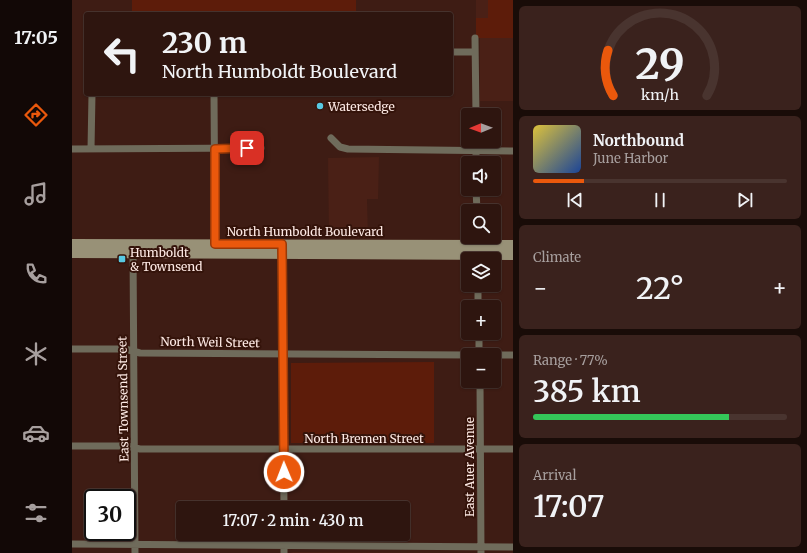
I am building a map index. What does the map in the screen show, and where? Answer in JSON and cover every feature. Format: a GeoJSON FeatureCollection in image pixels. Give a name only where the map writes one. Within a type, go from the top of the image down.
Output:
{"type":"FeatureCollection","features":[{"type":"Feature","properties":{"kind":"main road","name":"North Humboldt Boulevard"},"geometry":{"type":"LineString","coordinates":[[72,244],[133,249]]}},
{"type":"Feature","properties":{"kind":"main road","name":"North Humboldt Boulevard"},"geometry":{"type":"LineString","coordinates":[[72,253],[133,249],[478,249],[513,245]]}},
{"type":"Feature","properties":{"kind":"main road","name":"North Humboldt Boulevard"},"geometry":{"type":"LineString","coordinates":[[478,249],[513,255]]}},
{"type":"Feature","properties":{"kind":"street"},"geometry":{"type":"LineString","coordinates":[[475,38],[476,108]]}},
{"type":"Feature","properties":{"kind":"street"},"geometry":{"type":"LineString","coordinates":[[453,52],[475,52]]}},
{"type":"Feature","properties":{"kind":"street"},"geometry":{"type":"LineString","coordinates":[[92,96],[92,149]]}},
{"type":"Feature","properties":{"kind":"street"},"geometry":{"type":"LineString","coordinates":[[214,96],[215,249]]}},
{"type":"Feature","properties":{"kind":"street"},"geometry":{"type":"LineString","coordinates":[[331,138],[340,147],[348,149],[513,151]]}},
{"type":"Feature","properties":{"kind":"street"},"geometry":{"type":"LineString","coordinates":[[72,149],[261,148]]}},
{"type":"Feature","properties":{"kind":"street"},"geometry":{"type":"LineString","coordinates":[[476,150],[476,156]]}},
{"type":"Feature","properties":{"kind":"street","name":"East Townsend Street"},"geometry":{"type":"LineString","coordinates":[[133,249],[135,553]]}},
{"type":"Feature","properties":{"kind":"street"},"geometry":{"type":"LineString","coordinates":[[282,249],[284,501]]}},
{"type":"Feature","properties":{"kind":"street","name":"North Weil Street"},"geometry":{"type":"LineString","coordinates":[[72,349],[133,351],[140,353],[461,355]]}},
{"type":"Feature","properties":{"kind":"street"},"geometry":{"type":"LineString","coordinates":[[501,355],[513,355]]}},
{"type":"Feature","properties":{"kind":"street","name":"East Auer Avenue"},"geometry":{"type":"LineString","coordinates":[[480,388],[481,550]]}},
{"type":"Feature","properties":{"kind":"street","name":"North Bremen Street"},"geometry":{"type":"LineString","coordinates":[[72,446],[283,450],[513,449]]}},
{"type":"Feature","properties":{"kind":"street"},"geometry":{"type":"LineString","coordinates":[[72,544],[284,550],[481,550],[513,547]]}},
{"type":"Feature","properties":{"kind":"shaded area"},"geometry":{"type":"Polygon","coordinates":[[[132,0],[356,0],[356,12],[132,12],[132,0]]]}},
{"type":"Feature","properties":{"kind":"shaded area"},"geometry":{"type":"Polygon","coordinates":[[[476,0],[513,0],[513,101],[480,101],[480,38],[476,38],[476,0]]]}},
{"type":"Feature","properties":{"kind":"shaded area"},"geometry":{"type":"Polygon","coordinates":[[[488,0],[513,0],[513,38],[476,38],[476,18],[488,18],[488,0]]]}},
{"type":"Feature","properties":{"kind":"shaded area"},"geometry":{"type":"Polygon","coordinates":[[[379,157],[378,199],[367,199],[368,238],[329,237],[328,158],[379,157]]]}},
{"type":"Feature","properties":{"kind":"shaded area"},"geometry":{"type":"Polygon","coordinates":[[[434,362],[434,443],[291,443],[291,363],[434,362]]]}},
{"type":"Feature","properties":{"kind":"shaded area"},"geometry":{"type":"Polygon","coordinates":[[[293,552],[472,553],[289,553],[293,552]]]}},
{"type":"Feature","properties":{"kind":"place","name":"Watersedge"},"geometry":{"type":"Point","coordinates":[320,106]}},
{"type":"Feature","properties":{"kind":"place","name":"Humboldt & Townsend"},"geometry":{"type":"Point","coordinates":[122,259]}},
{"type":"Feature","properties":{"kind":"route"},"geometry":{"type":"LineString","coordinates":[[247,148],[215,149],[215,244],[282,244],[284,472]]}}]}
